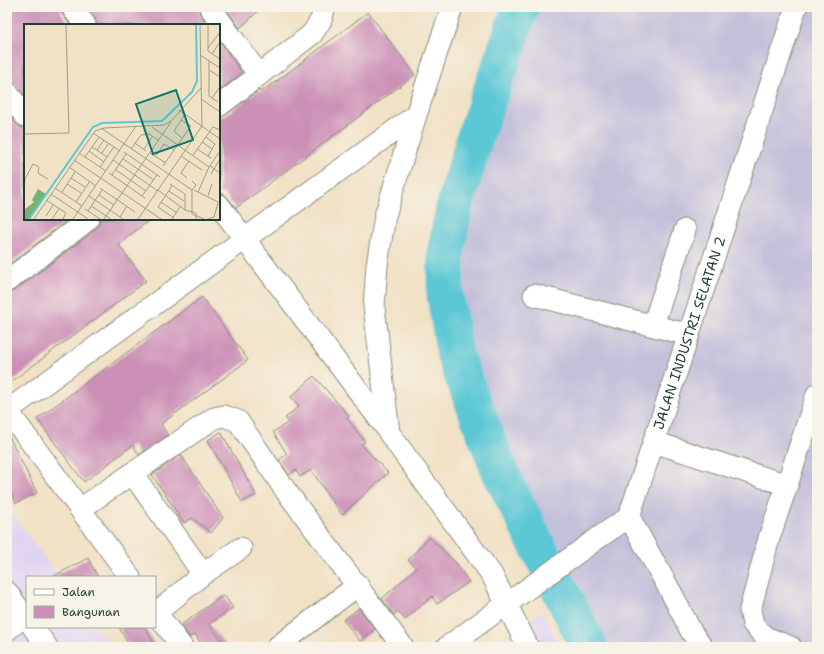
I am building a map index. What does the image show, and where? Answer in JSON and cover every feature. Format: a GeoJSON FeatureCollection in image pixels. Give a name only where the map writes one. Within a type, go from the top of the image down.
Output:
{"type":"FeatureCollection","features":[{"type":"Feature","properties":{"kind":"street"},"geometry":{"type":"LineString","coordinates":[[72,7],[84,24]]}},
{"type":"Feature","properties":{"kind":"street"},"geometry":{"type":"LineString","coordinates":[[210,7],[259,74]]}},
{"type":"Feature","properties":{"kind":"street"},"geometry":{"type":"LineString","coordinates":[[220,105],[312,34],[321,20],[325,7]]}},
{"type":"Feature","properties":{"kind":"street"},"geometry":{"type":"LineString","coordinates":[[389,433],[374,308],[377,265],[385,216],[416,115],[452,7]]}},
{"type":"Feature","properties":{"kind":"street","name":"JALAN INDUSTRI SELATAN 2"},"geometry":{"type":"LineString","coordinates":[[629,517],[796,7]]}},
{"type":"Feature","properties":{"kind":"street"},"geometry":{"type":"LineString","coordinates":[[7,92],[24,115]]}},
{"type":"Feature","properties":{"kind":"street"},"geometry":{"type":"LineString","coordinates":[[129,576],[7,411],[416,115]]}},
{"type":"Feature","properties":{"kind":"street"},"geometry":{"type":"LineString","coordinates":[[220,206],[492,574],[514,598],[528,647]]}},
{"type":"Feature","properties":{"kind":"street"},"geometry":{"type":"LineString","coordinates":[[7,281],[87,220]]}},
{"type":"Feature","properties":{"kind":"street"},"geometry":{"type":"LineString","coordinates":[[652,325],[685,230]]}},
{"type":"Feature","properties":{"kind":"street"},"geometry":{"type":"LineString","coordinates":[[534,295],[689,335]]}},
{"type":"Feature","properties":{"kind":"street"},"geometry":{"type":"LineString","coordinates":[[791,647],[765,637],[753,624],[750,610],[769,538],[817,394]]}},
{"type":"Feature","properties":{"kind":"street"},"geometry":{"type":"LineString","coordinates":[[80,509],[214,418],[224,416],[238,421],[286,491],[403,647]]}},
{"type":"Feature","properties":{"kind":"street"},"geometry":{"type":"LineString","coordinates":[[654,442],[787,485]]}},
{"type":"Feature","properties":{"kind":"street"},"geometry":{"type":"LineString","coordinates":[[132,473],[203,574]]}},
{"type":"Feature","properties":{"kind":"street"},"geometry":{"type":"LineString","coordinates":[[447,647],[629,517],[692,633],[702,647]]}},
{"type":"Feature","properties":{"kind":"street"},"geometry":{"type":"LineString","coordinates":[[182,647],[156,612],[203,574],[240,548]]}},
{"type":"Feature","properties":{"kind":"street"},"geometry":{"type":"LineString","coordinates":[[277,647],[358,586]]}},
{"type":"Feature","properties":{"kind":"street"},"geometry":{"type":"LineString","coordinates":[[7,592],[26,618]]}},
{"type":"Feature","properties":{"kind":"street"},"geometry":{"type":"LineString","coordinates":[[7,630],[26,622]]}},
{"type":"Feature","properties":{"kind":"street"},"geometry":{"type":"LineString","coordinates":[[33,628],[47,647]]}},
{"type":"Feature","properties":{"kind":"shaded area"},"geometry":{"type":"Polygon","coordinates":[[[518,7],[817,7],[817,647],[595,647],[455,356],[445,295],[454,208],[518,7]]]}},
{"type":"Feature","properties":{"kind":"shaded area"},"geometry":{"type":"Polygon","coordinates":[[[7,507],[58,576],[26,576],[26,628],[97,628],[111,647],[7,647],[7,507]]]}},
{"type":"Feature","properties":{"kind":"shaded area"},"geometry":{"type":"Polygon","coordinates":[[[542,611],[560,647],[493,647],[542,611]]]}},
{"type":"Feature","properties":{"kind":"building"},"geometry":{"type":"Polygon","coordinates":[[[7,7],[60,7],[62,14],[69,24],[24,24],[24,95],[12,81],[7,80],[7,7]]]}},
{"type":"Feature","properties":{"kind":"building"},"geometry":{"type":"Polygon","coordinates":[[[87,7],[198,7],[200,14],[207,24],[97,24],[95,18],[87,7]]]}},
{"type":"Feature","properties":{"kind":"building"},"geometry":{"type":"Polygon","coordinates":[[[225,7],[263,7],[240,28],[225,7]]]}},
{"type":"Feature","properties":{"kind":"building"},"geometry":{"type":"Polygon","coordinates":[[[368,12],[415,75],[236,208],[224,194],[220,193],[220,118],[226,115],[259,90],[260,92],[277,81],[368,12]]]}},
{"type":"Feature","properties":{"kind":"building"},"geometry":{"type":"Polygon","coordinates":[[[220,41],[242,73],[220,90],[220,41]]]}},
{"type":"Feature","properties":{"kind":"building"},"geometry":{"type":"Polygon","coordinates":[[[7,112],[20,127],[24,128],[24,220],[68,220],[7,266],[7,112]]]}},
{"type":"Feature","properties":{"kind":"building"},"geometry":{"type":"Polygon","coordinates":[[[100,220],[150,220],[118,244],[146,281],[7,385],[7,293],[14,291],[87,236],[99,223],[100,220]]]}},
{"type":"Feature","properties":{"kind":"building"},"geometry":{"type":"Polygon","coordinates":[[[202,297],[248,360],[161,424],[168,435],[139,455],[133,445],[84,482],[37,419],[202,297]]]}},
{"type":"Feature","properties":{"kind":"building"},"geometry":{"type":"Polygon","coordinates":[[[314,376],[349,416],[347,418],[365,442],[361,444],[388,473],[342,515],[311,470],[300,477],[296,470],[289,475],[279,460],[287,454],[273,432],[289,422],[285,418],[299,406],[291,397],[314,376]]]}},
{"type":"Feature","properties":{"kind":"building"},"geometry":{"type":"Polygon","coordinates":[[[7,432],[37,493],[16,503],[7,485],[7,432]]]}},
{"type":"Feature","properties":{"kind":"building"},"geometry":{"type":"Polygon","coordinates":[[[221,432],[256,495],[242,502],[208,440],[221,432]]]}},
{"type":"Feature","properties":{"kind":"building"},"geometry":{"type":"Polygon","coordinates":[[[181,455],[223,518],[211,533],[192,518],[184,523],[152,475],[181,455]]]}},
{"type":"Feature","properties":{"kind":"building"},"geometry":{"type":"Polygon","coordinates":[[[429,537],[456,563],[469,582],[437,604],[432,596],[405,620],[398,611],[394,615],[382,599],[416,568],[408,560],[429,537]]]}},
{"type":"Feature","properties":{"kind":"building"},"geometry":{"type":"Polygon","coordinates":[[[88,558],[97,576],[54,576],[88,558]]]}},
{"type":"Feature","properties":{"kind":"building"},"geometry":{"type":"Polygon","coordinates":[[[224,595],[233,608],[209,624],[227,647],[203,647],[195,634],[190,637],[181,625],[224,595]]]}},
{"type":"Feature","properties":{"kind":"building"},"geometry":{"type":"Polygon","coordinates":[[[359,608],[375,629],[360,641],[343,620],[359,608]]]}},
{"type":"Feature","properties":{"kind":"building"},"geometry":{"type":"Polygon","coordinates":[[[120,628],[146,628],[156,647],[130,647],[120,628]]]}},
{"type":"Feature","properties":{"kind":"waterway"},"geometry":{"type":"LineString","coordinates":[[521,7],[477,130],[454,208],[446,250],[445,295],[455,356],[500,472],[589,647]]}}]}
